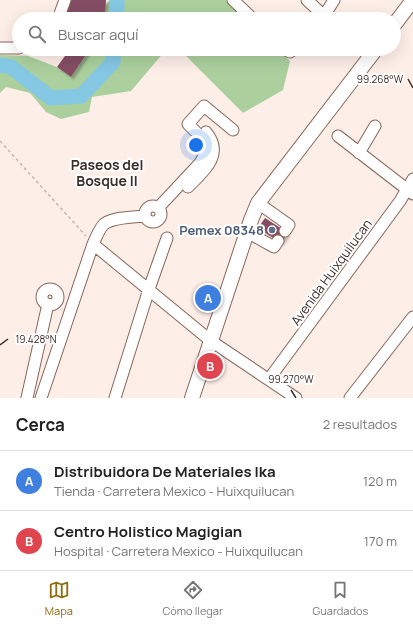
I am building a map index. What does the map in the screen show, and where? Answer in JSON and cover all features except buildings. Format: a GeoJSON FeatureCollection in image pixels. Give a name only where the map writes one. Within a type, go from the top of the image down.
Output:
{"type":"FeatureCollection","features":[{"type":"Feature","properties":{"kind":"main road"},"geometry":{"type":"LineString","coordinates":[[401,16],[413,0]]}},
{"type":"Feature","properties":{"kind":"main road"},"geometry":{"type":"LineString","coordinates":[[192,398],[258,203],[371,56]]}},
{"type":"Feature","properties":{"kind":"street"},"geometry":{"type":"LineString","coordinates":[[61,12],[65,0]]}},
{"type":"Feature","properties":{"kind":"street"},"geometry":{"type":"LineString","coordinates":[[233,0],[246,12]]}},
{"type":"Feature","properties":{"kind":"street"},"geometry":{"type":"LineString","coordinates":[[307,0],[318,12]]}},
{"type":"Feature","properties":{"kind":"street"},"geometry":{"type":"LineString","coordinates":[[327,12],[334,0]]}},
{"type":"Feature","properties":{"kind":"street"},"geometry":{"type":"LineString","coordinates":[[0,48],[12,48]]}},
{"type":"Feature","properties":{"kind":"street"},"geometry":{"type":"LineString","coordinates":[[41,398],[93,244],[100,228],[104,224],[114,220],[145,216],[148,221],[154,222],[159,219],[159,211],[207,168],[213,156],[213,144],[208,134],[193,119],[204,106],[233,130]]}},
{"type":"Feature","properties":{"kind":"street"},"geometry":{"type":"LineString","coordinates":[[359,153],[375,126]]}},
{"type":"Feature","properties":{"kind":"street"},"geometry":{"type":"LineString","coordinates":[[338,136],[410,192]]}},
{"type":"Feature","properties":{"kind":"street","name":"Avenida Huixquilucan"},"geometry":{"type":"LineString","coordinates":[[269,379],[410,192],[413,179]]}},
{"type":"Feature","properties":{"kind":"street"},"geometry":{"type":"LineString","coordinates":[[258,203],[289,225],[285,231]]}},
{"type":"Feature","properties":{"kind":"street"},"geometry":{"type":"LineString","coordinates":[[247,232],[274,247],[278,241]]}},
{"type":"Feature","properties":{"kind":"street"},"geometry":{"type":"LineString","coordinates":[[115,398],[149,289],[167,238]]}},
{"type":"Feature","properties":{"kind":"street"},"geometry":{"type":"LineString","coordinates":[[93,244],[211,341],[296,398]]}},
{"type":"Feature","properties":{"kind":"street"},"geometry":{"type":"LineString","coordinates":[[27,398],[48,304]]}},
{"type":"Feature","properties":{"kind":"street"},"geometry":{"type":"LineString","coordinates":[[350,398],[413,316]]}},
{"type":"Feature","properties":{"kind":"path"},"geometry":{"type":"LineString","coordinates":[[0,141],[93,244]]}},
{"type":"Feature","properties":{"kind":"green space"},"geometry":{"type":"Polygon","coordinates":[[[109,0],[226,0],[239,12],[106,12],[106,6],[109,0]]]}},
{"type":"Feature","properties":{"kind":"green space"},"geometry":{"type":"Polygon","coordinates":[[[0,55],[28,56],[57,67],[71,77],[85,56],[161,56],[131,91],[92,97],[89,112],[61,119],[46,112],[30,93],[6,87],[0,93],[0,55]]]}},
{"type":"Feature","properties":{"kind":"green space"},"geometry":{"type":"Polygon","coordinates":[[[186,56],[285,56],[290,61],[283,90],[243,113],[186,56]]]}},
{"type":"Feature","properties":{"kind":"waterway"},"geometry":{"type":"LineString","coordinates":[[117,0],[117,12]]}},
{"type":"Feature","properties":{"kind":"waterway"},"geometry":{"type":"LineString","coordinates":[[0,65],[11,67],[51,98],[81,96],[113,62],[113,56]]}},
{"type":"Feature","properties":{"kind":"place","name":"Pemex 08348"},"geometry":{"type":"Point","coordinates":[272,230]}},
{"type":"Feature","properties":{"kind":"place","name":"Distribuidora De Materiales Ika"},"geometry":{"type":"Point","coordinates":[208,298]}},
{"type":"Feature","properties":{"kind":"place","name":"Centro Holistico Magigian"},"geometry":{"type":"Point","coordinates":[210,366]}},
{"type":"Feature","properties":{"kind":"district","name":"Paseos del Bosque II"},"geometry":{"type":"Point","coordinates":[107,174]}}]}
